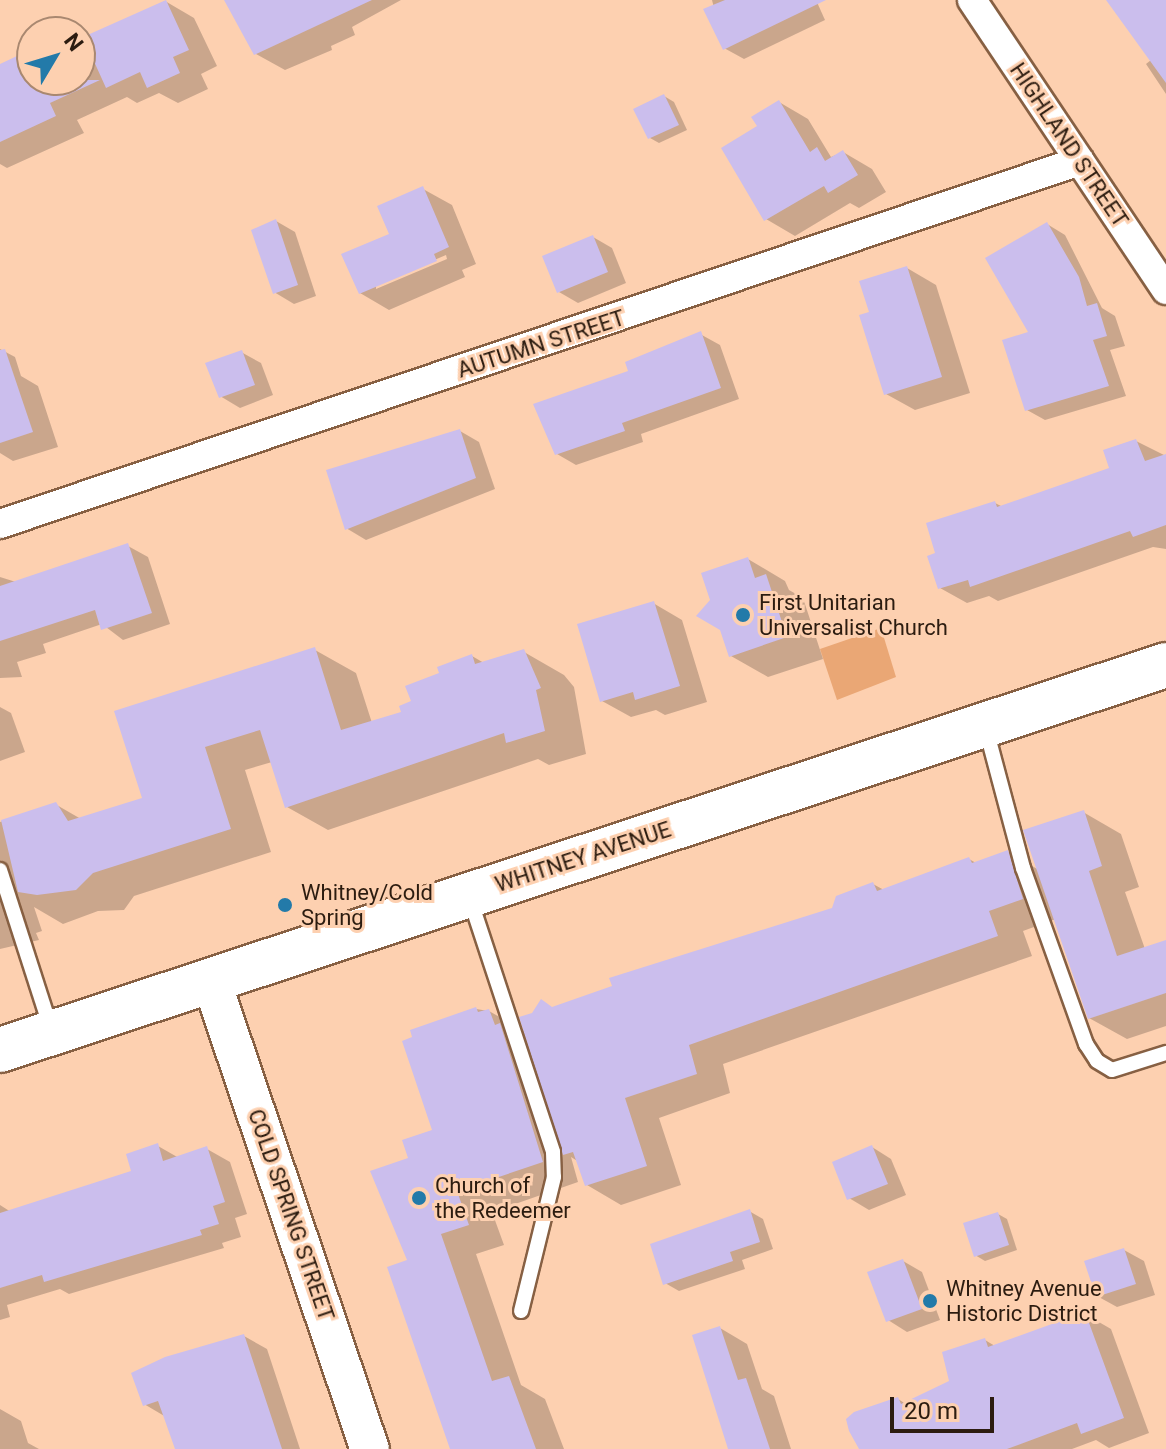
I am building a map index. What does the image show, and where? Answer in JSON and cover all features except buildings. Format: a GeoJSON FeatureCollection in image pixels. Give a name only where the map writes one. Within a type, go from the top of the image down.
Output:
{"type":"FeatureCollection","features":[{"type":"Feature","properties":{"kind":"main road","name":"WHITNEY AVENUE"},"geometry":{"type":"LineString","coordinates":[[0,1050],[1166,665]]}},
{"type":"Feature","properties":{"kind":"street","name":"HIGHLAND STREET"},"geometry":{"type":"LineString","coordinates":[[972,0],[1166,290]]}},
{"type":"Feature","properties":{"kind":"street","name":"AUTUMN STREET"},"geometry":{"type":"LineString","coordinates":[[0,524],[1080,161]]}},
{"type":"Feature","properties":{"kind":"street","name":"COLD SPRING STREET"},"geometry":{"type":"LineString","coordinates":[[211,980],[370,1449]]}},
{"type":"Feature","properties":{"kind":"lane"},"geometry":{"type":"LineString","coordinates":[[985,725],[1023,868],[1086,1044],[1097,1061],[1112,1070],[1166,1053]]}},
{"type":"Feature","properties":{"kind":"lane"},"geometry":{"type":"LineString","coordinates":[[0,870],[52,1033]]}},
{"type":"Feature","properties":{"kind":"lane"},"geometry":{"type":"LineString","coordinates":[[468,895],[553,1152],[554,1177],[521,1311]]}},
{"type":"Feature","properties":{"kind":"shaded area"},"geometry":{"type":"Polygon","coordinates":[[[881,628],[896,677],[837,700],[820,649],[881,628]]]}},
{"type":"Feature","properties":{"kind":"place","name":"First Unitarian Universalist Church"},"geometry":{"type":"Point","coordinates":[743,615]}},
{"type":"Feature","properties":{"kind":"place","name":"Whitney/Cold Spring"},"geometry":{"type":"Point","coordinates":[285,905]}},
{"type":"Feature","properties":{"kind":"place","name":"Church of the Redeemer"},"geometry":{"type":"Point","coordinates":[419,1198]}},
{"type":"Feature","properties":{"kind":"place","name":"Whitney Avenue Historic District"},"geometry":{"type":"Point","coordinates":[930,1301]}}]}
